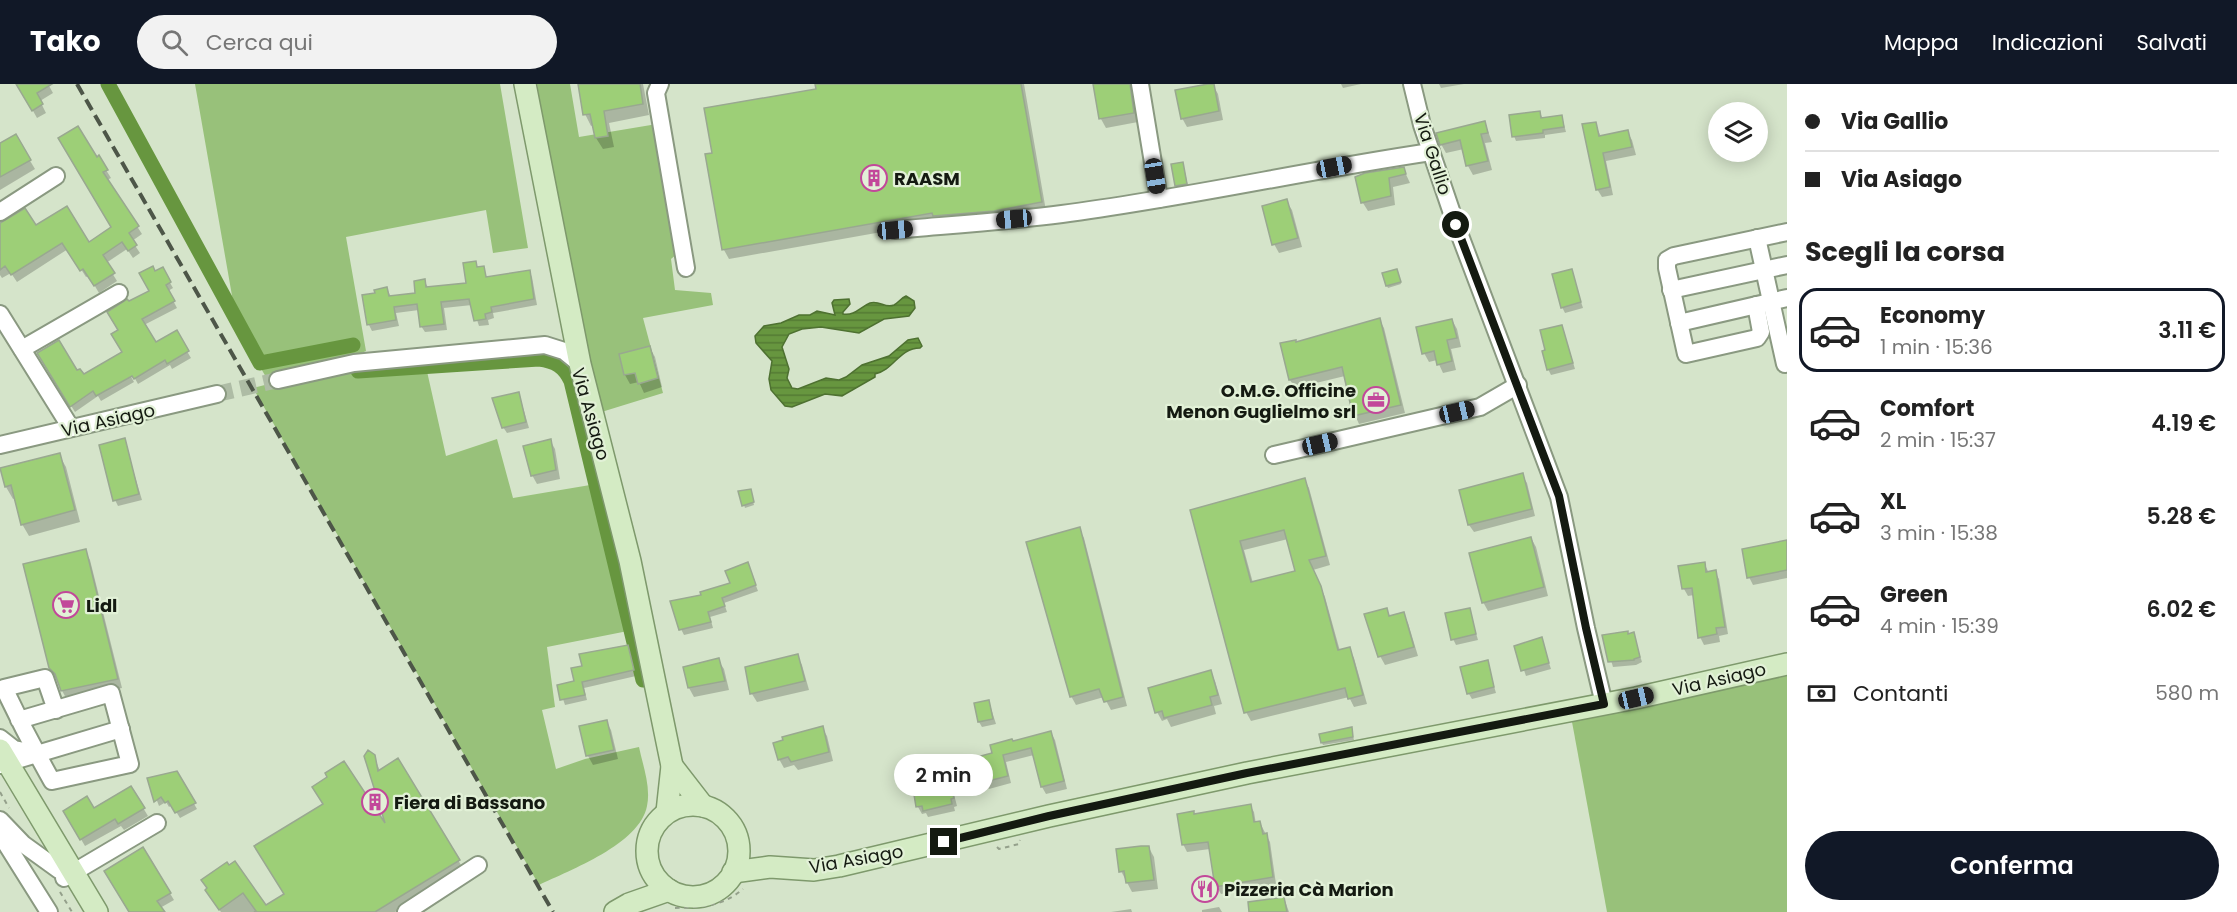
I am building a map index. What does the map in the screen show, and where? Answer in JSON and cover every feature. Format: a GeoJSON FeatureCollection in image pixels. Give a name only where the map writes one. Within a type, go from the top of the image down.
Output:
{"type":"FeatureCollection","features":[{"type":"Feature","properties":{"kind":"main road"},"geometry":{"type":"LineString","coordinates":[[525,84],[580,364]]}},
{"type":"Feature","properties":{"kind":"main road","name":"Via Asiago"},"geometry":{"type":"LineString","coordinates":[[580,364],[632,573],[672,766],[667,812],[656,823],[649,837],[647,852],[650,867]]}},
{"type":"Feature","properties":{"kind":"main road","name":"Via Asiago"},"geometry":{"type":"LineString","coordinates":[[733,872],[770,867],[814,870],[839,866],[1151,794],[1604,704],[1787,664]]}},
{"type":"Feature","properties":{"kind":"main road"},"geometry":{"type":"LineString","coordinates":[[2,763],[66,874],[84,912]]}},
{"type":"Feature","properties":{"kind":"main road","name":"Via Asiago"},"geometry":{"type":"LineString","coordinates":[[672,766],[703,806],[717,812],[728,822],[736,834],[739,849],[770,867]]}},
{"type":"Feature","properties":{"kind":"main road"},"geometry":{"type":"LineString","coordinates":[[667,812],[690,805],[703,806]]}},
{"type":"Feature","properties":{"kind":"main road"},"geometry":{"type":"LineString","coordinates":[[650,867],[654,876],[669,890],[690,896],[712,892],[724,884],[733,872],[738,861],[739,849]]}},
{"type":"Feature","properties":{"kind":"main road"},"geometry":{"type":"LineString","coordinates":[[622,908],[650,867]]}},
{"type":"Feature","properties":{"kind":"main road"},"geometry":{"type":"LineString","coordinates":[[66,874],[97,912]]}},
{"type":"Feature","properties":{"kind":"main road"},"geometry":{"type":"LineString","coordinates":[[622,908],[669,890]]}},
{"type":"Feature","properties":{"kind":"street"},"geometry":{"type":"LineString","coordinates":[[660,84],[656,93],[686,268]]}},
{"type":"Feature","properties":{"kind":"street"},"geometry":{"type":"LineString","coordinates":[[1140,84],[1159,199]]}},
{"type":"Feature","properties":{"kind":"street","name":"Via Gallio"},"geometry":{"type":"LineString","coordinates":[[1412,84],[1431,152],[1456,225],[1559,496],[1604,704]]}},
{"type":"Feature","properties":{"kind":"street"},"geometry":{"type":"LineString","coordinates":[[895,230],[1062,214],[1159,199],[1354,163],[1431,152]]}},
{"type":"Feature","properties":{"kind":"street"},"geometry":{"type":"LineString","coordinates":[[0,212],[56,176]]}},
{"type":"Feature","properties":{"kind":"street"},"geometry":{"type":"LineString","coordinates":[[1771,302],[1757,338],[1686,354],[1666,264],[1670,258],[1787,232]]}},
{"type":"Feature","properties":{"kind":"street"},"geometry":{"type":"LineString","coordinates":[[1757,238],[1786,364]]}},
{"type":"Feature","properties":{"kind":"street"},"geometry":{"type":"LineString","coordinates":[[1671,290],[1787,265]]}},
{"type":"Feature","properties":{"kind":"street"},"geometry":{"type":"LineString","coordinates":[[22,349],[119,293]]}},
{"type":"Feature","properties":{"kind":"street"},"geometry":{"type":"LineString","coordinates":[[1679,323],[1771,302]]}},
{"type":"Feature","properties":{"kind":"street"},"geometry":{"type":"LineString","coordinates":[[0,314],[71,428]]}},
{"type":"Feature","properties":{"kind":"street"},"geometry":{"type":"LineString","coordinates":[[278,380],[354,363],[545,345],[566,333],[572,325]]}},
{"type":"Feature","properties":{"kind":"street","name":"Via Asiago"},"geometry":{"type":"LineString","coordinates":[[545,345],[564,351],[580,364]]}},
{"type":"Feature","properties":{"kind":"street"},"geometry":{"type":"LineString","coordinates":[[1274,455],[1480,407],[1518,385]]}},
{"type":"Feature","properties":{"kind":"street","name":"Via Asiago"},"geometry":{"type":"LineString","coordinates":[[0,445],[217,394]]}},
{"type":"Feature","properties":{"kind":"street"},"geometry":{"type":"LineString","coordinates":[[19,720],[56,710],[111,693],[130,764],[52,781],[36,753],[19,720],[4,688],[45,678],[56,710]]}},
{"type":"Feature","properties":{"kind":"street"},"geometry":{"type":"LineString","coordinates":[[2,763],[121,729]]}},
{"type":"Feature","properties":{"kind":"street"},"geometry":{"type":"LineString","coordinates":[[0,738],[14,749],[36,753]]}},
{"type":"Feature","properties":{"kind":"street"},"geometry":{"type":"LineString","coordinates":[[0,820],[23,844],[66,874],[157,823]]}},
{"type":"Feature","properties":{"kind":"street"},"geometry":{"type":"LineString","coordinates":[[0,834],[49,912]]}},
{"type":"Feature","properties":{"kind":"street"},"geometry":{"type":"LineString","coordinates":[[406,912],[478,865]]}},
{"type":"Feature","properties":{"kind":"shaded area"},"geometry":{"type":"Polygon","coordinates":[[[195,84],[500,84],[528,248],[493,253],[486,210],[346,237],[366,351],[350,358],[266,377],[238,330],[195,84]]]}},
{"type":"Feature","properties":{"kind":"shaded area"},"geometry":{"type":"Polygon","coordinates":[[[537,84],[570,84],[579,137],[669,122],[691,242],[671,259],[675,290],[711,293],[713,305],[643,318],[663,393],[595,414],[563,248],[537,84]]]}},
{"type":"Feature","properties":{"kind":"shaded area"},"geometry":{"type":"Polygon","coordinates":[[[906,296],[914,301],[915,308],[909,316],[884,319],[859,333],[821,327],[802,329],[789,334],[782,347],[789,369],[787,378],[792,388],[798,389],[826,378],[839,380],[862,365],[889,356],[908,340],[918,338],[922,346],[920,348],[902,355],[882,372],[875,374],[875,377],[842,396],[825,394],[792,407],[785,406],[771,390],[769,379],[772,361],[756,343],[755,336],[764,326],[781,323],[799,315],[810,315],[817,311],[835,315],[832,303],[834,300],[849,299],[850,304],[843,312],[847,314],[870,303],[894,305],[906,296]]]}},
{"type":"Feature","properties":{"kind":"shaded area"},"geometry":{"type":"Polygon","coordinates":[[[424,358],[446,456],[497,439],[513,498],[602,483],[638,629],[547,647],[555,707],[542,710],[556,769],[585,759],[639,747],[646,776],[648,799],[642,820],[618,844],[539,885],[253,388],[308,374],[424,358]]]}},
{"type":"Feature","properties":{"kind":"shaded area"},"geometry":{"type":"Polygon","coordinates":[[[1787,666],[1787,912],[1607,912],[1570,711],[1787,666]]]}},
{"type":"Feature","properties":{"kind":"building"},"geometry":{"type":"Polygon","coordinates":[[[16,84],[52,84],[37,93],[43,104],[32,111],[16,84]]]}},
{"type":"Feature","properties":{"kind":"building"},"geometry":{"type":"Polygon","coordinates":[[[578,84],[640,84],[643,104],[604,111],[608,136],[595,138],[590,114],[583,115],[578,84]]]}},
{"type":"Feature","properties":{"kind":"building","name":"RAASM"},"geometry":{"type":"Polygon","coordinates":[[[815,84],[1021,84],[1042,202],[994,211],[933,216],[932,213],[722,250],[705,154],[712,153],[704,108],[816,89],[815,84]]]}},
{"type":"Feature","properties":{"kind":"building"},"geometry":{"type":"Polygon","coordinates":[[[1093,84],[1130,84],[1134,113],[1099,119],[1093,84]]]}},
{"type":"Feature","properties":{"kind":"building"},"geometry":{"type":"Polygon","coordinates":[[[1214,84],[1219,111],[1181,119],[1175,90],[1214,84]]]}},
{"type":"Feature","properties":{"kind":"building"},"geometry":{"type":"Polygon","coordinates":[[[1540,111],[1541,118],[1562,115],[1564,127],[1543,130],[1543,133],[1512,137],[1509,115],[1540,111]]]}},
{"type":"Feature","properties":{"kind":"building"},"geometry":{"type":"Polygon","coordinates":[[[1485,121],[1488,133],[1481,134],[1488,161],[1466,166],[1460,140],[1440,145],[1436,133],[1485,121]]]}},
{"type":"Feature","properties":{"kind":"building"},"geometry":{"type":"Polygon","coordinates":[[[1596,122],[1599,136],[1628,130],[1632,147],[1603,153],[1610,187],[1596,190],[1582,124],[1596,122]]]}},
{"type":"Feature","properties":{"kind":"building"},"geometry":{"type":"Polygon","coordinates":[[[78,126],[97,157],[99,155],[108,170],[103,172],[139,226],[129,233],[137,245],[128,251],[122,242],[103,255],[115,273],[94,286],[83,269],[80,271],[62,243],[11,275],[5,266],[0,270],[0,223],[25,208],[36,225],[67,206],[89,242],[111,227],[58,138],[78,126]]]}},
{"type":"Feature","properties":{"kind":"building"},"geometry":{"type":"Polygon","coordinates":[[[16,134],[31,160],[0,177],[0,143],[16,134]]]}},
{"type":"Feature","properties":{"kind":"building"},"geometry":{"type":"Polygon","coordinates":[[[1183,162],[1187,184],[1175,186],[1171,164],[1183,162]]]}},
{"type":"Feature","properties":{"kind":"building"},"geometry":{"type":"Polygon","coordinates":[[[1404,167],[1406,174],[1389,178],[1391,196],[1361,203],[1355,177],[1365,173],[1404,167]]]}},
{"type":"Feature","properties":{"kind":"building"},"geometry":{"type":"Polygon","coordinates":[[[1287,199],[1298,238],[1272,245],[1262,206],[1287,199]]]}},
{"type":"Feature","properties":{"kind":"building"},"geometry":{"type":"Polygon","coordinates":[[[476,261],[477,267],[484,266],[486,277],[530,270],[534,299],[491,307],[492,312],[485,314],[486,319],[474,321],[469,299],[441,302],[444,324],[420,327],[417,304],[394,307],[396,320],[367,325],[362,295],[375,293],[374,290],[387,287],[389,296],[415,293],[414,281],[425,279],[426,287],[466,283],[463,263],[476,261]]]}},
{"type":"Feature","properties":{"kind":"building"},"geometry":{"type":"Polygon","coordinates":[[[153,266],[155,271],[163,267],[171,282],[166,285],[175,301],[142,319],[156,342],[177,330],[189,351],[167,364],[165,360],[134,379],[132,376],[96,396],[93,391],[70,407],[37,353],[59,340],[77,370],[80,369],[84,374],[122,352],[111,334],[118,330],[107,312],[127,299],[129,301],[149,291],[139,273],[153,266]]]}},
{"type":"Feature","properties":{"kind":"building"},"geometry":{"type":"Polygon","coordinates":[[[1397,269],[1401,282],[1386,286],[1382,273],[1397,269]]]}},
{"type":"Feature","properties":{"kind":"building"},"geometry":{"type":"Polygon","coordinates":[[[1572,269],[1581,302],[1561,308],[1552,274],[1572,269]]]}},
{"type":"Feature","properties":{"kind":"building"},"geometry":{"type":"Polygon","coordinates":[[[1380,318],[1401,405],[1353,416],[1342,367],[1289,380],[1280,343],[1296,340],[1296,342],[1380,318]]]}},
{"type":"Feature","properties":{"kind":"building"},"geometry":{"type":"Polygon","coordinates":[[[1452,319],[1457,338],[1447,340],[1452,361],[1437,365],[1434,351],[1422,354],[1416,327],[1452,319]]]}},
{"type":"Feature","properties":{"kind":"building"},"geometry":{"type":"Polygon","coordinates":[[[1562,325],[1573,363],[1547,370],[1540,330],[1562,325]]]}},
{"type":"Feature","properties":{"kind":"building"},"geometry":{"type":"Polygon","coordinates":[[[650,346],[658,378],[638,384],[635,373],[624,375],[619,354],[650,346]]]}},
{"type":"Feature","properties":{"kind":"building"},"geometry":{"type":"Polygon","coordinates":[[[519,392],[526,422],[502,428],[492,398],[519,392]]]}},
{"type":"Feature","properties":{"kind":"building"},"geometry":{"type":"Polygon","coordinates":[[[125,438],[139,494],[113,501],[99,445],[125,438]]]}},
{"type":"Feature","properties":{"kind":"building"},"geometry":{"type":"Polygon","coordinates":[[[551,439],[556,470],[531,476],[523,446],[551,439]]]}},
{"type":"Feature","properties":{"kind":"building"},"geometry":{"type":"Polygon","coordinates":[[[60,453],[75,510],[21,525],[11,485],[5,487],[0,468],[60,453]]]}},
{"type":"Feature","properties":{"kind":"building"},"geometry":{"type":"Polygon","coordinates":[[[1523,473],[1532,509],[1468,525],[1459,490],[1523,473]]]}},
{"type":"Feature","properties":{"kind":"building"},"geometry":{"type":"Polygon","coordinates":[[[1305,478],[1326,556],[1309,560],[1321,586],[1338,650],[1350,647],[1363,695],[1348,699],[1345,688],[1244,713],[1190,510],[1305,478]],[[1284,530],[1240,541],[1251,582],[1295,571],[1284,530]]]}},
{"type":"Feature","properties":{"kind":"building"},"geometry":{"type":"Polygon","coordinates":[[[751,489],[754,502],[742,506],[738,491],[751,489]]]}},
{"type":"Feature","properties":{"kind":"building"},"geometry":{"type":"Polygon","coordinates":[[[1080,527],[1123,697],[1104,702],[1099,689],[1070,697],[1026,542],[1080,527]]]}},
{"type":"Feature","properties":{"kind":"building"},"geometry":{"type":"Polygon","coordinates":[[[1531,537],[1544,587],[1482,603],[1469,553],[1531,537]]]}},
{"type":"Feature","properties":{"kind":"building"},"geometry":{"type":"Polygon","coordinates":[[[1787,540],[1787,570],[1747,578],[1742,549],[1787,540]]]}},
{"type":"Feature","properties":{"kind":"building","name":"Lidl"},"geometry":{"type":"Polygon","coordinates":[[[86,549],[118,679],[61,691],[55,674],[49,668],[23,564],[86,549]]]}},
{"type":"Feature","properties":{"kind":"building"},"geometry":{"type":"Polygon","coordinates":[[[748,562],[756,585],[722,598],[725,606],[708,612],[711,622],[679,630],[670,601],[701,595],[700,592],[730,583],[725,571],[748,562]]]}},
{"type":"Feature","properties":{"kind":"building"},"geometry":{"type":"Polygon","coordinates":[[[1705,562],[1706,572],[1716,570],[1725,627],[1716,628],[1717,634],[1698,638],[1692,588],[1682,589],[1678,566],[1705,562]]]}},
{"type":"Feature","properties":{"kind":"building"},"geometry":{"type":"Polygon","coordinates":[[[1387,608],[1389,616],[1404,612],[1414,647],[1378,657],[1364,614],[1387,608]]]}},
{"type":"Feature","properties":{"kind":"building"},"geometry":{"type":"Polygon","coordinates":[[[1470,608],[1476,634],[1451,640],[1445,613],[1470,608]]]}},
{"type":"Feature","properties":{"kind":"building"},"geometry":{"type":"Polygon","coordinates":[[[1628,631],[1628,634],[1634,632],[1640,657],[1634,660],[1608,662],[1602,635],[1628,631]]]}},
{"type":"Feature","properties":{"kind":"building"},"geometry":{"type":"Polygon","coordinates":[[[1542,637],[1549,663],[1521,671],[1514,646],[1542,637]]]}},
{"type":"Feature","properties":{"kind":"building"},"geometry":{"type":"Polygon","coordinates":[[[628,645],[634,670],[582,682],[585,695],[560,700],[557,685],[574,681],[571,668],[582,666],[579,654],[628,645]]]}},
{"type":"Feature","properties":{"kind":"building"},"geometry":{"type":"Polygon","coordinates":[[[798,654],[805,681],[750,694],[745,667],[798,654]]]}},
{"type":"Feature","properties":{"kind":"building"},"geometry":{"type":"Polygon","coordinates":[[[719,658],[725,681],[688,688],[683,667],[719,658]]]}},
{"type":"Feature","properties":{"kind":"building"},"geometry":{"type":"Polygon","coordinates":[[[1488,660],[1494,687],[1467,694],[1460,667],[1488,660]]]}},
{"type":"Feature","properties":{"kind":"building"},"geometry":{"type":"Polygon","coordinates":[[[1211,670],[1218,695],[1210,697],[1212,705],[1164,718],[1162,711],[1155,713],[1148,688],[1211,670]]]}},
{"type":"Feature","properties":{"kind":"building"},"geometry":{"type":"Polygon","coordinates":[[[989,700],[993,719],[978,722],[974,703],[989,700]]]}},
{"type":"Feature","properties":{"kind":"building"},"geometry":{"type":"Polygon","coordinates":[[[607,720],[614,750],[586,756],[579,726],[607,720]]]}},
{"type":"Feature","properties":{"kind":"building"},"geometry":{"type":"Polygon","coordinates":[[[823,726],[829,752],[791,762],[788,757],[778,760],[773,743],[783,740],[782,737],[823,726]]]}},
{"type":"Feature","properties":{"kind":"building"},"geometry":{"type":"Polygon","coordinates":[[[1352,727],[1353,737],[1321,743],[1319,734],[1352,727]]]}},
{"type":"Feature","properties":{"kind":"building"},"geometry":{"type":"Polygon","coordinates":[[[1051,731],[1064,781],[1041,787],[1031,748],[1003,755],[1008,776],[984,782],[977,757],[992,753],[990,745],[1051,731]]]}},
{"type":"Feature","properties":{"kind":"building","name":"Fiera di Bassano"},"geometry":{"type":"Polygon","coordinates":[[[368,750],[375,755],[378,771],[398,758],[460,860],[375,912],[254,912],[256,911],[243,893],[219,910],[201,880],[227,862],[229,865],[235,861],[266,905],[284,894],[254,846],[323,804],[312,787],[327,777],[325,773],[344,761],[385,823],[364,756],[368,750]]]}},
{"type":"Feature","properties":{"kind":"building"},"geometry":{"type":"Polygon","coordinates":[[[945,762],[954,798],[951,799],[952,804],[923,811],[922,806],[916,807],[910,770],[945,762]]]}},
{"type":"Feature","properties":{"kind":"building"},"geometry":{"type":"Polygon","coordinates":[[[177,771],[196,803],[175,813],[168,801],[165,803],[161,797],[154,802],[147,778],[177,771]]]}},
{"type":"Feature","properties":{"kind":"building"},"geometry":{"type":"Polygon","coordinates":[[[131,786],[145,808],[118,824],[115,819],[80,840],[63,811],[87,796],[94,808],[131,786]]]}},
{"type":"Feature","properties":{"kind":"building"},"geometry":{"type":"Polygon","coordinates":[[[1251,804],[1254,822],[1260,821],[1263,834],[1267,833],[1273,877],[1215,887],[1208,842],[1182,845],[1177,814],[1194,811],[1194,814],[1251,804]]]}},
{"type":"Feature","properties":{"kind":"building"},"geometry":{"type":"Polygon","coordinates":[[[1149,846],[1154,880],[1126,883],[1124,871],[1119,872],[1116,849],[1149,846]]]}},
{"type":"Feature","properties":{"kind":"building"},"geometry":{"type":"Polygon","coordinates":[[[143,847],[171,893],[157,901],[165,912],[129,912],[104,871],[143,847]]]}},
{"type":"Feature","properties":{"kind":"building"},"geometry":{"type":"Polygon","coordinates":[[[1284,897],[1287,912],[1249,912],[1248,902],[1284,897]]]}},
{"type":"Feature","properties":{"kind":"waterway"},"geometry":{"type":"LineString","coordinates":[[108,84],[260,363],[353,345]]}},
{"type":"Feature","properties":{"kind":"waterway"},"geometry":{"type":"LineString","coordinates":[[358,371],[539,359],[550,361],[562,368],[571,381],[643,680]]}},
{"type":"Feature","properties":{"kind":"tunnel"},"geometry":{"type":"LineString","coordinates":[[217,394],[278,380]]}},
{"type":"Feature","properties":{"kind":"railway"},"geometry":{"type":"LineString","coordinates":[[77,84],[553,912]]}},
{"type":"Feature","properties":{"kind":"place","name":"RAASM"},"geometry":{"type":"Point","coordinates":[874,178]}},
{"type":"Feature","properties":{"kind":"place","name":"O.M.G. Officine Menon Guglielmo srl"},"geometry":{"type":"Point","coordinates":[1376,400]}},
{"type":"Feature","properties":{"kind":"place","name":"Lidl"},"geometry":{"type":"Point","coordinates":[66,605]}},
{"type":"Feature","properties":{"kind":"place","name":"Fiera di Bassano"},"geometry":{"type":"Point","coordinates":[375,802]}},
{"type":"Feature","properties":{"kind":"place","name":"Pizzeria Cà Marion"},"geometry":{"type":"Point","coordinates":[1205,889]}},
{"type":"Feature","properties":{"kind":"route"},"geometry":{"type":"LineString","coordinates":[[944,842],[1049,816],[1247,773],[1604,704],[1559,496],[1504,346],[1456,225]]}}]}
